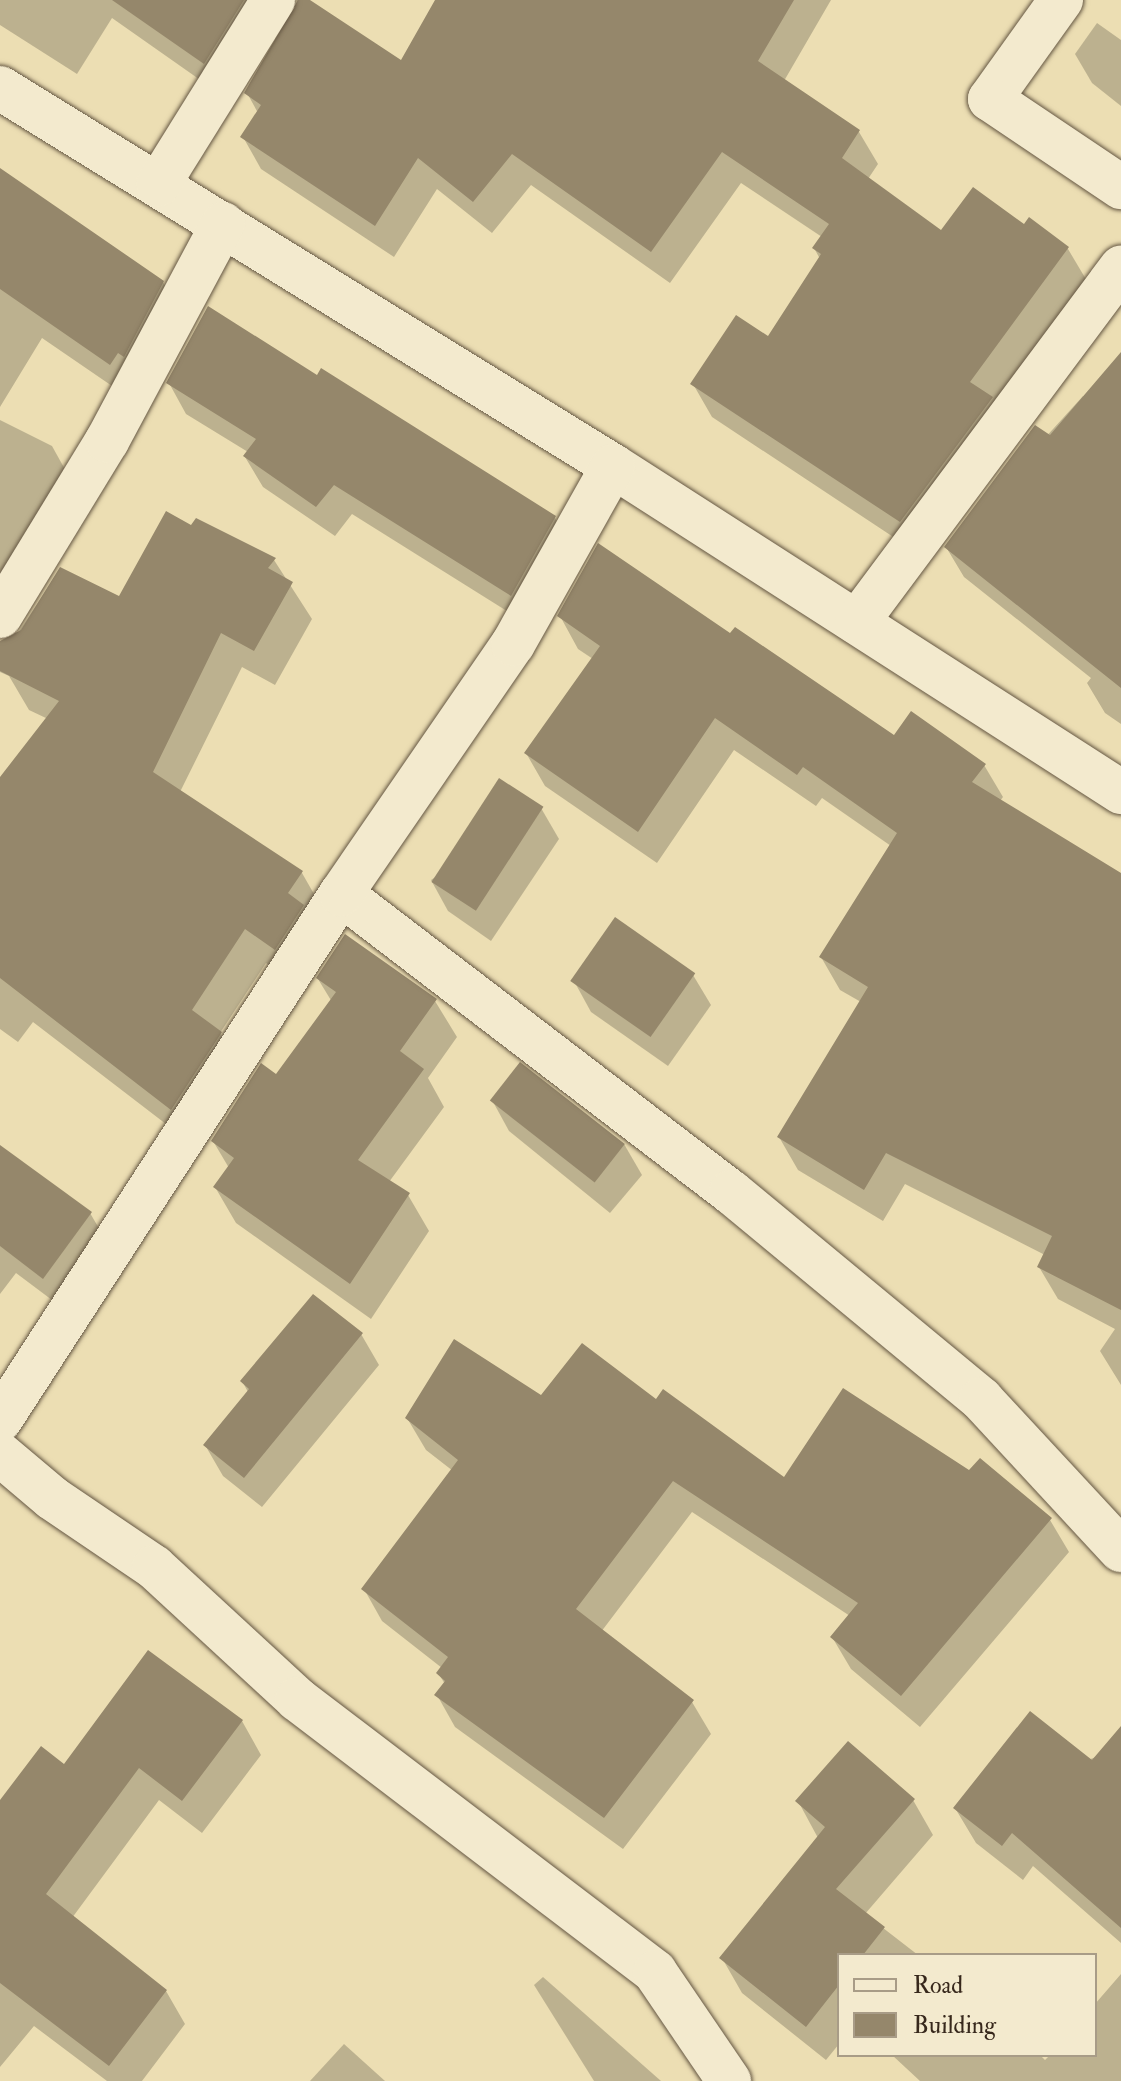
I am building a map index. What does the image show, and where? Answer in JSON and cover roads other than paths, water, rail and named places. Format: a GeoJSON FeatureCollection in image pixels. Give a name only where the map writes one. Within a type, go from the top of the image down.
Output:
{"type":"FeatureCollection","features":[{"type":"Feature","properties":{"kind":"street"},"geometry":{"type":"LineString","coordinates":[[158,185],[273,0]]}},
{"type":"Feature","properties":{"kind":"street"},"geometry":{"type":"LineString","coordinates":[[1061,0],[990,99],[1121,187]]}},
{"type":"Feature","properties":{"kind":"street"},"geometry":{"type":"LineString","coordinates":[[0,88],[613,466],[1121,792]]}},
{"type":"Feature","properties":{"kind":"street"},"geometry":{"type":"LineString","coordinates":[[0,616],[107,441],[223,224]]}},
{"type":"Feature","properties":{"kind":"street"},"geometry":{"type":"LineString","coordinates":[[857,622],[1121,268]]}},
{"type":"Feature","properties":{"kind":"street"},"geometry":{"type":"LineString","coordinates":[[0,1420],[341,894],[513,644],[613,466]]}},
{"type":"Feature","properties":{"kind":"street"},"geometry":{"type":"LineString","coordinates":[[341,894],[731,1192],[981,1399],[1121,1550]]}},
{"type":"Feature","properties":{"kind":"street"},"geometry":{"type":"LineString","coordinates":[[0,1454],[52,1498],[154,1567],[297,1699],[655,1972],[729,2081]]}}]}
